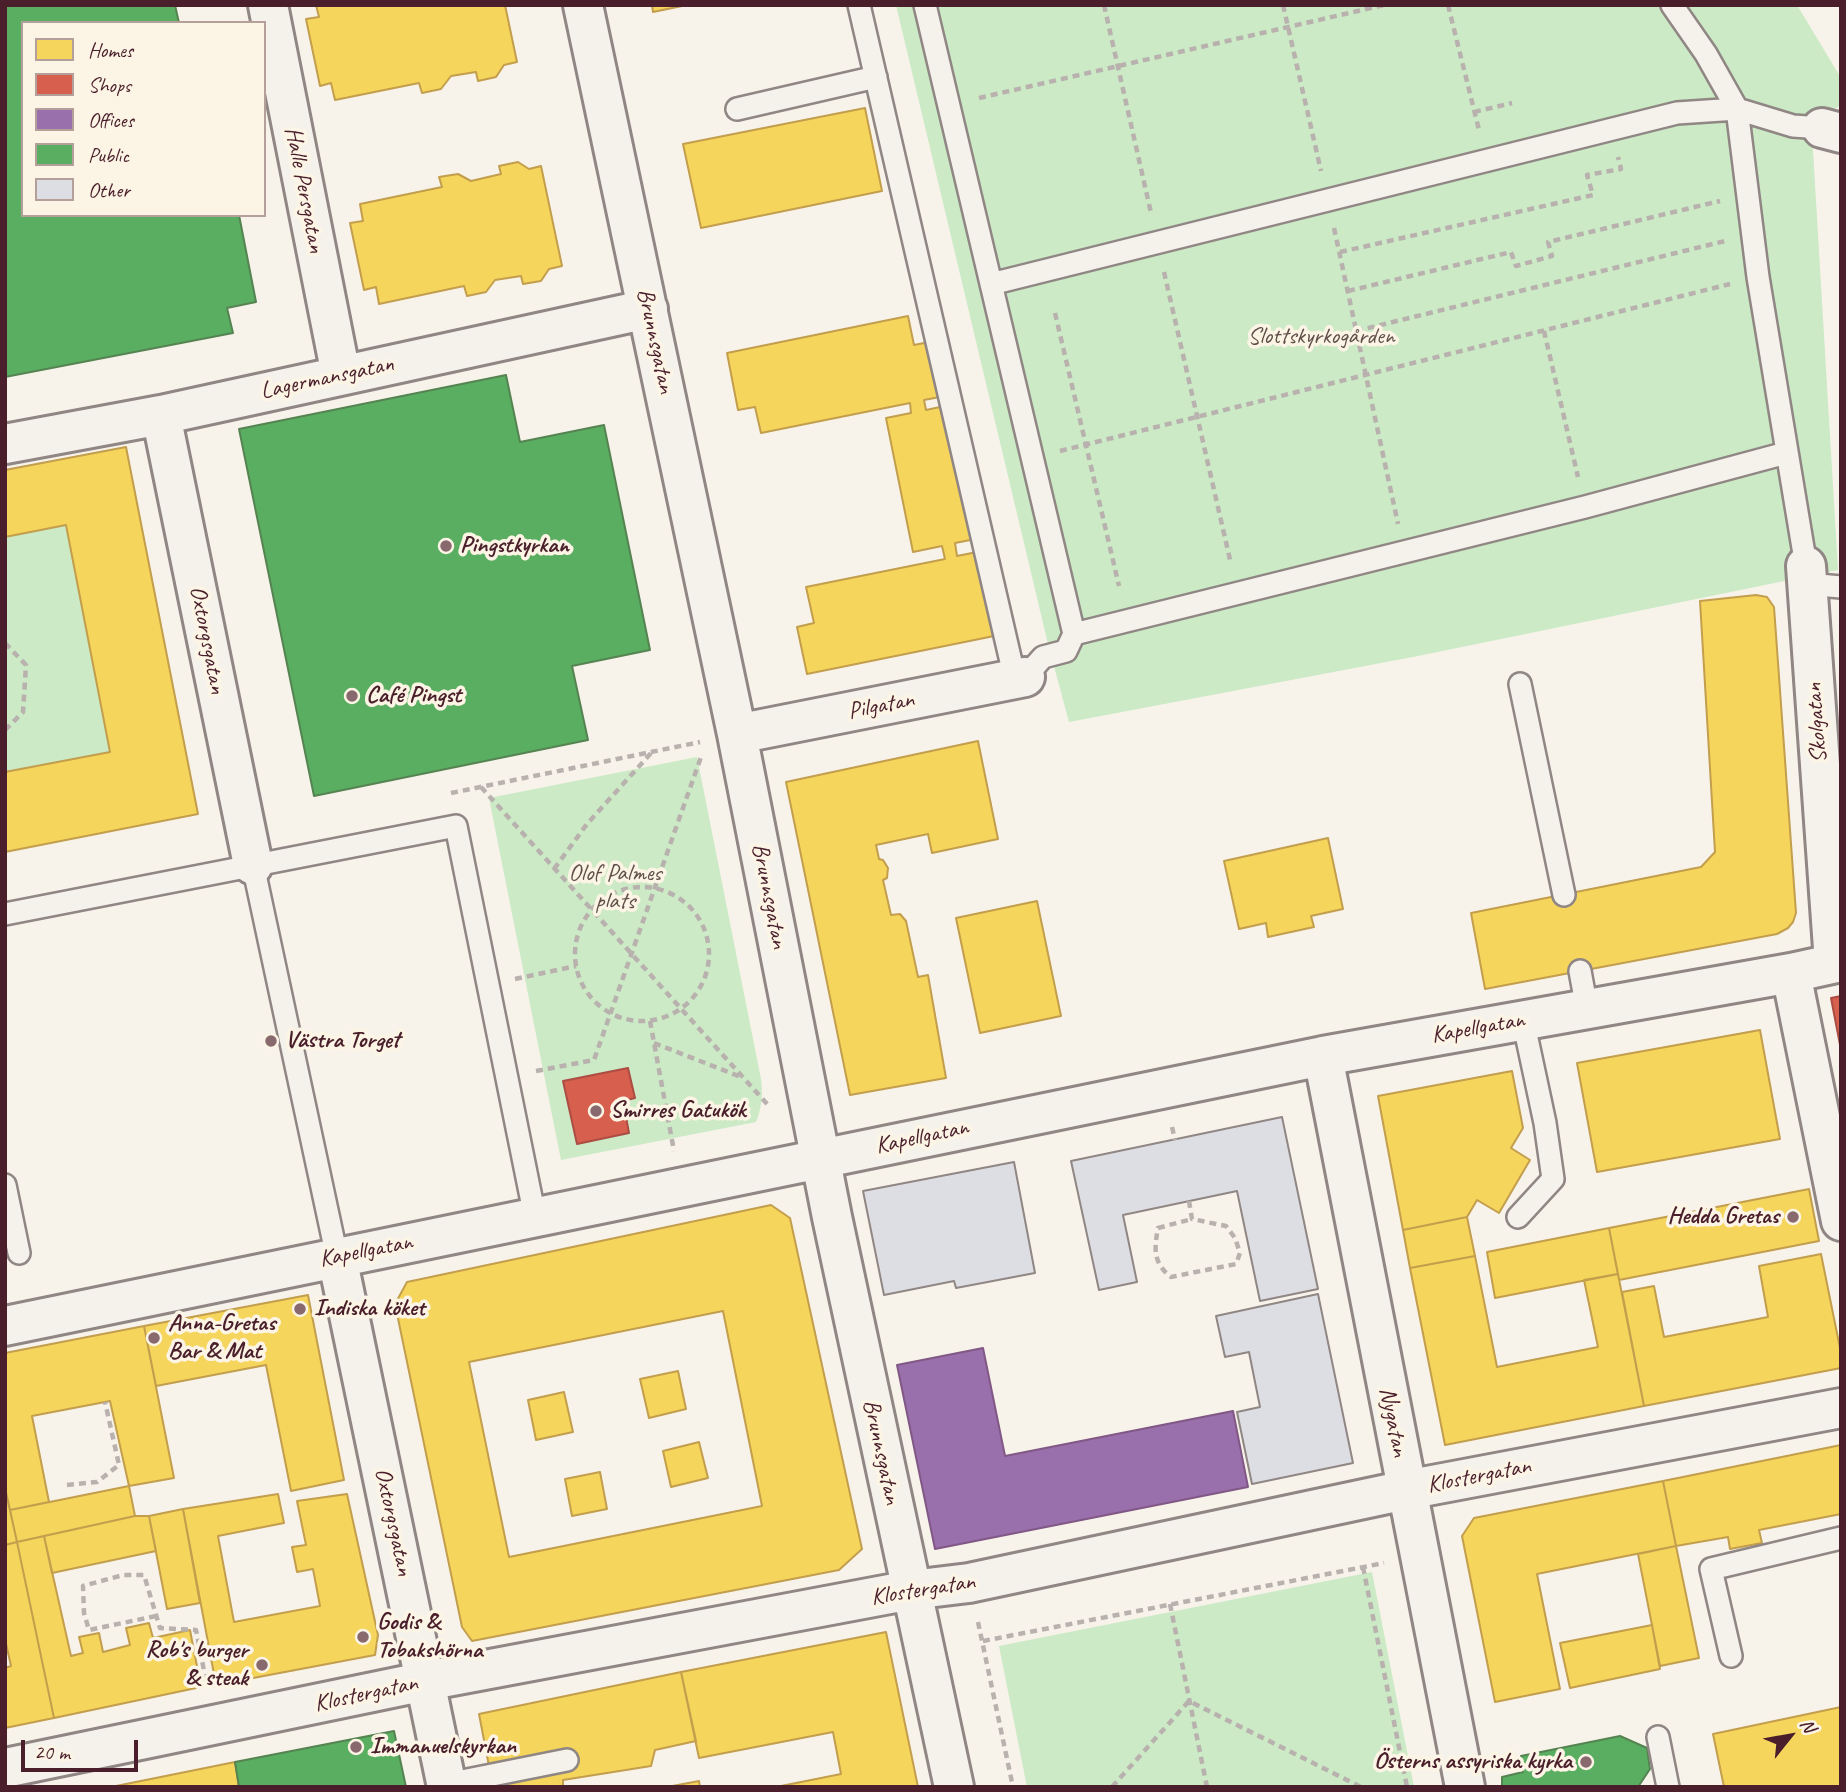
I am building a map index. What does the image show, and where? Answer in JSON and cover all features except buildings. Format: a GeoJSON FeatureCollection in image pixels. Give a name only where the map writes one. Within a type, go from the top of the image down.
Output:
{"type":"FeatureCollection","features":[{"type":"Feature","properties":{"kind":"street","name":"Halle Persgatan"},"geometry":{"type":"LineString","coordinates":[[268,5],[341,374]]}},
{"type":"Feature","properties":{"kind":"street","name":"Brunnsgatan"},"geometry":{"type":"LineString","coordinates":[[583,5],[737,734],[832,1217],[954,1787]]}},
{"type":"Feature","properties":{"kind":"street","name":"Lagermansgatan"},"geometry":{"type":"LineString","coordinates":[[5,444],[161,415],[648,309]]}},
{"type":"Feature","properties":{"kind":"street","name":"Oxtorgsgatan"},"geometry":{"type":"LineString","coordinates":[[161,415],[253,865]]}},
{"type":"Feature","properties":{"kind":"street","name":"Skolgatan"},"geometry":{"type":"LineString","coordinates":[[1818,579],[1837,962]]}},
{"type":"Feature","properties":{"kind":"street","name":"Pilgatan"},"geometry":{"type":"LineString","coordinates":[[737,734],[1020,678]]}},
{"type":"Feature","properties":{"kind":"street","name":"Kapellgatan"},"geometry":{"type":"LineString","coordinates":[[5,1326],[1323,1056],[1791,973],[1837,962]]}},
{"type":"Feature","properties":{"kind":"street"},"geometry":{"type":"LineString","coordinates":[[1791,973],[1841,1221]]}},
{"type":"Feature","properties":{"kind":"street","name":"Nygatan"},"geometry":{"type":"LineString","coordinates":[[1323,1056],[1465,1787]]}},
{"type":"Feature","properties":{"kind":"street","name":"Oxtorgsgatan"},"geometry":{"type":"LineString","coordinates":[[337,1257],[447,1785]]}},
{"type":"Feature","properties":{"kind":"street","name":"Klostergatan"},"geometry":{"type":"LineString","coordinates":[[5,1768],[426,1681],[911,1590],[969,1583],[1406,1489],[1841,1408]]}},
{"type":"Feature","properties":{"kind":"lane"},"geometry":{"type":"LineString","coordinates":[[859,5],[1020,678],[1043,657],[1066,651],[1074,634],[925,5]]}},
{"type":"Feature","properties":{"kind":"lane"},"geometry":{"type":"LineString","coordinates":[[1672,5],[1706,54],[1737,109],[1758,277],[1786,453],[1818,579]]}},
{"type":"Feature","properties":{"kind":"lane"},"geometry":{"type":"LineString","coordinates":[[737,109],[876,77]]}},
{"type":"Feature","properties":{"kind":"lane"},"geometry":{"type":"LineString","coordinates":[[991,284],[1677,113],[1737,109],[1793,126],[1832,130]]}},
{"type":"Feature","properties":{"kind":"lane"},"geometry":{"type":"LineString","coordinates":[[1074,634],[1585,507],[1786,453]]}},
{"type":"Feature","properties":{"kind":"lane"},"geometry":{"type":"LineString","coordinates":[[1520,684],[1564,895]]}},
{"type":"Feature","properties":{"kind":"lane"},"geometry":{"type":"LineString","coordinates":[[5,914],[456,826],[535,1217]]}},
{"type":"Feature","properties":{"kind":"lane"},"geometry":{"type":"LineString","coordinates":[[253,865],[337,1257]]}},
{"type":"Feature","properties":{"kind":"lane"},"geometry":{"type":"LineString","coordinates":[[1580,971],[1587,1009]]}},
{"type":"Feature","properties":{"kind":"lane"},"geometry":{"type":"LineString","coordinates":[[1518,1217],[1553,1179],[1545,1124],[1523,1020]]}},
{"type":"Feature","properties":{"kind":"lane"},"geometry":{"type":"LineString","coordinates":[[5,1185],[19,1253]]}},
{"type":"Feature","properties":{"kind":"lane"},"geometry":{"type":"LineString","coordinates":[[1731,1656],[1712,1569],[1841,1538]]}},
{"type":"Feature","properties":{"kind":"lane"},"geometry":{"type":"LineString","coordinates":[[1658,1737],[1668,1787]]}},
{"type":"Feature","properties":{"kind":"lane"},"geometry":{"type":"LineString","coordinates":[[447,1785],[567,1760]]}},
{"type":"Feature","properties":{"kind":"path"},"geometry":{"type":"LineString","coordinates":[[1104,5],[1238,595]]}},
{"type":"Feature","properties":{"kind":"path"},"geometry":{"type":"LineString","coordinates":[[1283,5],[1340,252],[1404,553]]}},
{"type":"Feature","properties":{"kind":"path"},"geometry":{"type":"LineString","coordinates":[[948,106],[1384,5]]}},
{"type":"Feature","properties":{"kind":"path"},"geometry":{"type":"LineString","coordinates":[[1448,5],[1486,160]]}},
{"type":"Feature","properties":{"kind":"path"},"geometry":{"type":"LineString","coordinates":[[1474,112],[1512,103]]}},
{"type":"Feature","properties":{"kind":"path"},"geometry":{"type":"LineString","coordinates":[[1340,252],[1593,195],[1587,175],[1620,169],[1612,129]]}},
{"type":"Feature","properties":{"kind":"path"},"geometry":{"type":"LineString","coordinates":[[1348,291],[1511,252],[1516,266],[1552,257],[1548,242],[1747,194]]}},
{"type":"Feature","properties":{"kind":"path"},"geometry":{"type":"LineString","coordinates":[[1356,331],[1753,234]]}},
{"type":"Feature","properties":{"kind":"path"},"geometry":{"type":"LineString","coordinates":[[1031,458],[1758,277]]}},
{"type":"Feature","properties":{"kind":"path"},"geometry":{"type":"LineString","coordinates":[[1055,313],[1119,586]]}},
{"type":"Feature","properties":{"kind":"path"},"geometry":{"type":"LineString","coordinates":[[1544,331],[1585,507]]}},
{"type":"Feature","properties":{"kind":"path"},"geometry":{"type":"LineString","coordinates":[[5,643],[26,664],[23,712],[5,730]]}},
{"type":"Feature","properties":{"kind":"path"},"geometry":{"type":"LineString","coordinates":[[507,1077],[594,1060],[629,954],[703,750]]}},
{"type":"Feature","properties":{"kind":"path"},"geometry":{"type":"LineString","coordinates":[[554,869],[587,824],[652,752]]}},
{"type":"Feature","properties":{"kind":"path"},"geometry":{"type":"LineString","coordinates":[[481,787],[769,1106]]}},
{"type":"Feature","properties":{"kind":"path"},"geometry":{"type":"LineString","coordinates":[[636,887],[653,889],[677,897],[693,910],[704,928],[709,949],[708,970],[699,989],[680,1009],[650,1021],[631,1021],[598,1005],[586,991],[576,966],[577,937],[584,920],[597,904],[616,892],[636,887]]}},
{"type":"Feature","properties":{"kind":"path"},"geometry":{"type":"LineString","coordinates":[[488,984],[576,966]]}},
{"type":"Feature","properties":{"kind":"path"},"geometry":{"type":"LineString","coordinates":[[650,1021],[680,1186]]}},
{"type":"Feature","properties":{"kind":"path"},"geometry":{"type":"LineString","coordinates":[[654,1043],[742,1077]]}},
{"type":"Feature","properties":{"kind":"path"},"geometry":{"type":"LineString","coordinates":[[1189,1201],[1192,1219]]}},
{"type":"Feature","properties":{"kind":"path"},"geometry":{"type":"LineString","coordinates":[[1192,1219],[1226,1226],[1235,1238],[1240,1253],[1236,1264],[1171,1277],[1160,1269],[1154,1246],[1158,1228],[1192,1219]]}},
{"type":"Feature","properties":{"kind":"path"},"geometry":{"type":"LineString","coordinates":[[67,1485],[97,1482],[118,1465],[105,1402]]}},
{"type":"Feature","properties":{"kind":"path"},"geometry":{"type":"LineString","coordinates":[[982,1641],[1420,1556]]}},
{"type":"Feature","properties":{"kind":"path"},"geometry":{"type":"LineString","coordinates":[[1363,1567],[1407,1787]]}},
{"type":"Feature","properties":{"kind":"path"},"geometry":{"type":"LineString","coordinates":[[156,1616],[89,1630],[83,1586],[123,1575],[144,1575],[160,1629],[196,1630],[215,1725]]}},
{"type":"Feature","properties":{"kind":"path"},"geometry":{"type":"LineString","coordinates":[[969,1583],[1013,1787]]}},
{"type":"Feature","properties":{"kind":"path"},"geometry":{"type":"LineString","coordinates":[[1170,1604],[1207,1787]]}},
{"type":"Feature","properties":{"kind":"path"},"geometry":{"type":"LineString","coordinates":[[1112,1787],[1189,1701]]}},
{"type":"Feature","properties":{"kind":"path"},"geometry":{"type":"LineString","coordinates":[[1189,1701],[1361,1787]]}},
{"type":"Feature","properties":{"kind":"green space","name":"Slottskyrkogården"},"geometry":{"type":"Polygon","coordinates":[[[896,5],[1797,5],[1841,78],[1841,106],[1811,117],[1838,570],[1418,656],[1069,722],[1048,644],[896,5]]]}},
{"type":"Feature","properties":{"kind":"green space"},"geometry":{"type":"Polygon","coordinates":[[[66,525],[110,752],[5,772],[5,537],[66,525]]]}},
{"type":"Feature","properties":{"kind":"green space","name":"Olof Palmes plats"},"geometry":{"type":"Polygon","coordinates":[[[697,757],[761,1079],[762,1100],[756,1122],[561,1160],[489,798],[697,757]]]}},
{"type":"Feature","properties":{"kind":"green space"},"geometry":{"type":"Polygon","coordinates":[[[1372,1572],[1414,1787],[1027,1787],[999,1646],[1372,1572]]]}},
{"type":"Feature","properties":{"kind":"place","name":"Pingstkyrkan"},"geometry":{"type":"Point","coordinates":[446,546]}},
{"type":"Feature","properties":{"kind":"place","name":"Café Pingst"},"geometry":{"type":"Point","coordinates":[352,696]}},
{"type":"Feature","properties":{"kind":"place","name":"Västra Torget"},"geometry":{"type":"Point","coordinates":[271,1041]}},
{"type":"Feature","properties":{"kind":"place","name":"Smirres Gatukök"},"geometry":{"type":"Point","coordinates":[596,1111]}},
{"type":"Feature","properties":{"kind":"place","name":"Hedda Gretas"},"geometry":{"type":"Point","coordinates":[1793,1217]}},
{"type":"Feature","properties":{"kind":"place","name":"Indiska köket"},"geometry":{"type":"Point","coordinates":[300,1309]}},
{"type":"Feature","properties":{"kind":"place","name":"Anna-Gretas Bar & Mat"},"geometry":{"type":"Point","coordinates":[154,1338]}},
{"type":"Feature","properties":{"kind":"place","name":"Godis & Tobakshörna"},"geometry":{"type":"Point","coordinates":[363,1637]}},
{"type":"Feature","properties":{"kind":"place","name":"Rob's burger & steak"},"geometry":{"type":"Point","coordinates":[262,1665]}},
{"type":"Feature","properties":{"kind":"place","name":"Immanuelskyrkan"},"geometry":{"type":"Point","coordinates":[356,1747]}},
{"type":"Feature","properties":{"kind":"place","name":"Österns assyriska kyrka"},"geometry":{"type":"Point","coordinates":[1586,1762]}}]}
